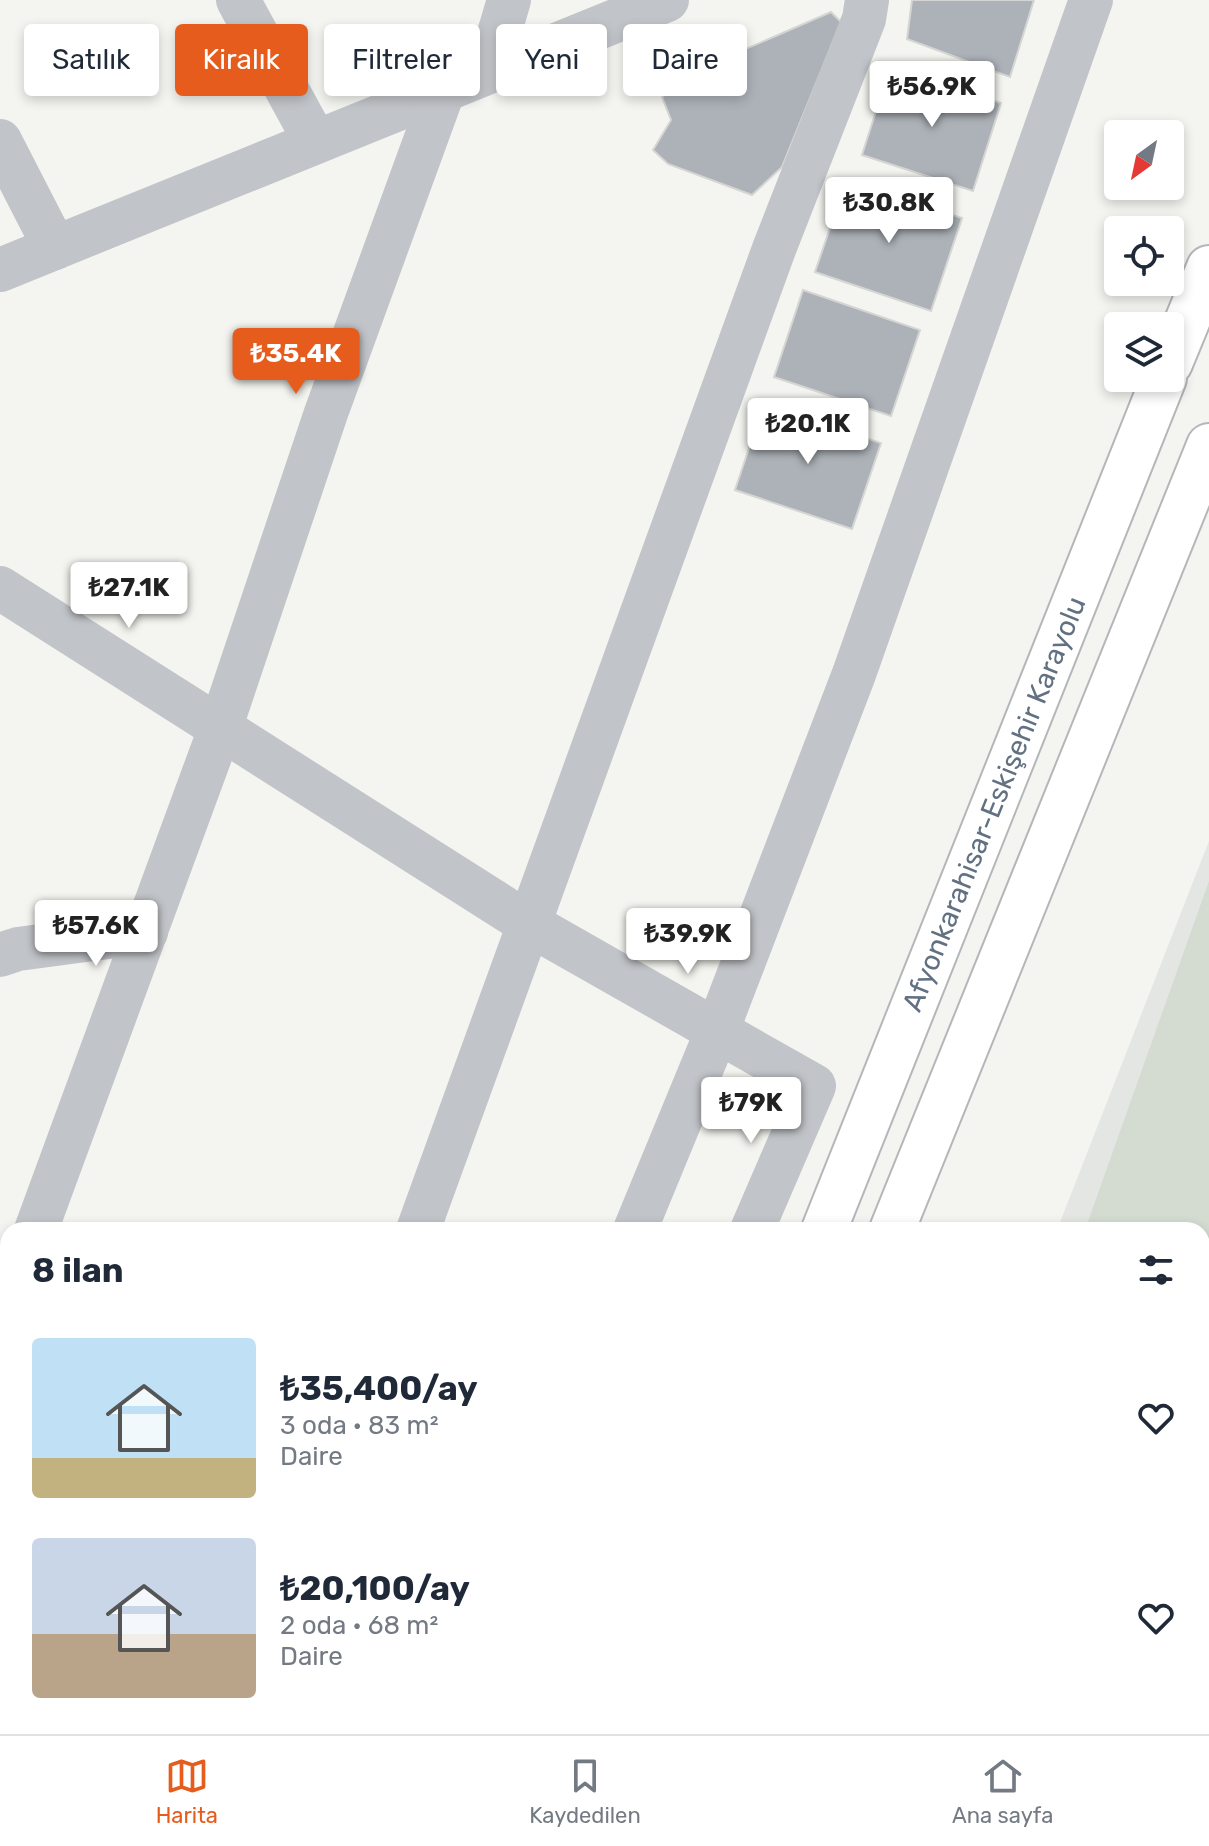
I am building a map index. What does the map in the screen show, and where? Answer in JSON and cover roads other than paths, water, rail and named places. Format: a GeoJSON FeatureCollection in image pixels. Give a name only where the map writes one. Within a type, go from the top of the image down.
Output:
{"type":"FeatureCollection","features":[{"type":"Feature","properties":{"kind":"highway"},"geometry":{"type":"LineString","coordinates":[[1184,329],[1209,268]]}},
{"type":"Feature","properties":{"kind":"highway","name":"Afyonkarahisar-Eskişehir Karayolu"},"geometry":{"type":"LineString","coordinates":[[827,1222],[1158,392]]}},
{"type":"Feature","properties":{"kind":"highway"},"geometry":{"type":"LineString","coordinates":[[895,1222],[1209,446]]}},
{"type":"Feature","properties":{"kind":"street"},"geometry":{"type":"LineString","coordinates":[[238,0],[315,141]]}},
{"type":"Feature","properties":{"kind":"street"},"geometry":{"type":"LineString","coordinates":[[488,71],[509,0]]}},
{"type":"Feature","properties":{"kind":"street"},"geometry":{"type":"LineString","coordinates":[[480,74],[667,0]]}},
{"type":"Feature","properties":{"kind":"street"},"geometry":{"type":"LineString","coordinates":[[421,1222],[774,249],[864,19],[867,0]]}},
{"type":"Feature","properties":{"kind":"street"},"geometry":{"type":"LineString","coordinates":[[638,1222],[717,1031],[854,674],[1091,0]]}},
{"type":"Feature","properties":{"kind":"street"},"geometry":{"type":"LineString","coordinates":[[0,270],[427,96]]}},
{"type":"Feature","properties":{"kind":"street"},"geometry":{"type":"LineString","coordinates":[[39,1222],[220,729],[326,413],[441,96]]}},
{"type":"Feature","properties":{"kind":"street"},"geometry":{"type":"LineString","coordinates":[[0,141],[55,248]]}},
{"type":"Feature","properties":{"kind":"street"},"geometry":{"type":"LineString","coordinates":[[0,588],[529,924],[814,1086],[755,1222]]}},
{"type":"Feature","properties":{"kind":"street"},"geometry":{"type":"LineString","coordinates":[[0,955],[18,949],[146,932]]}}]}
